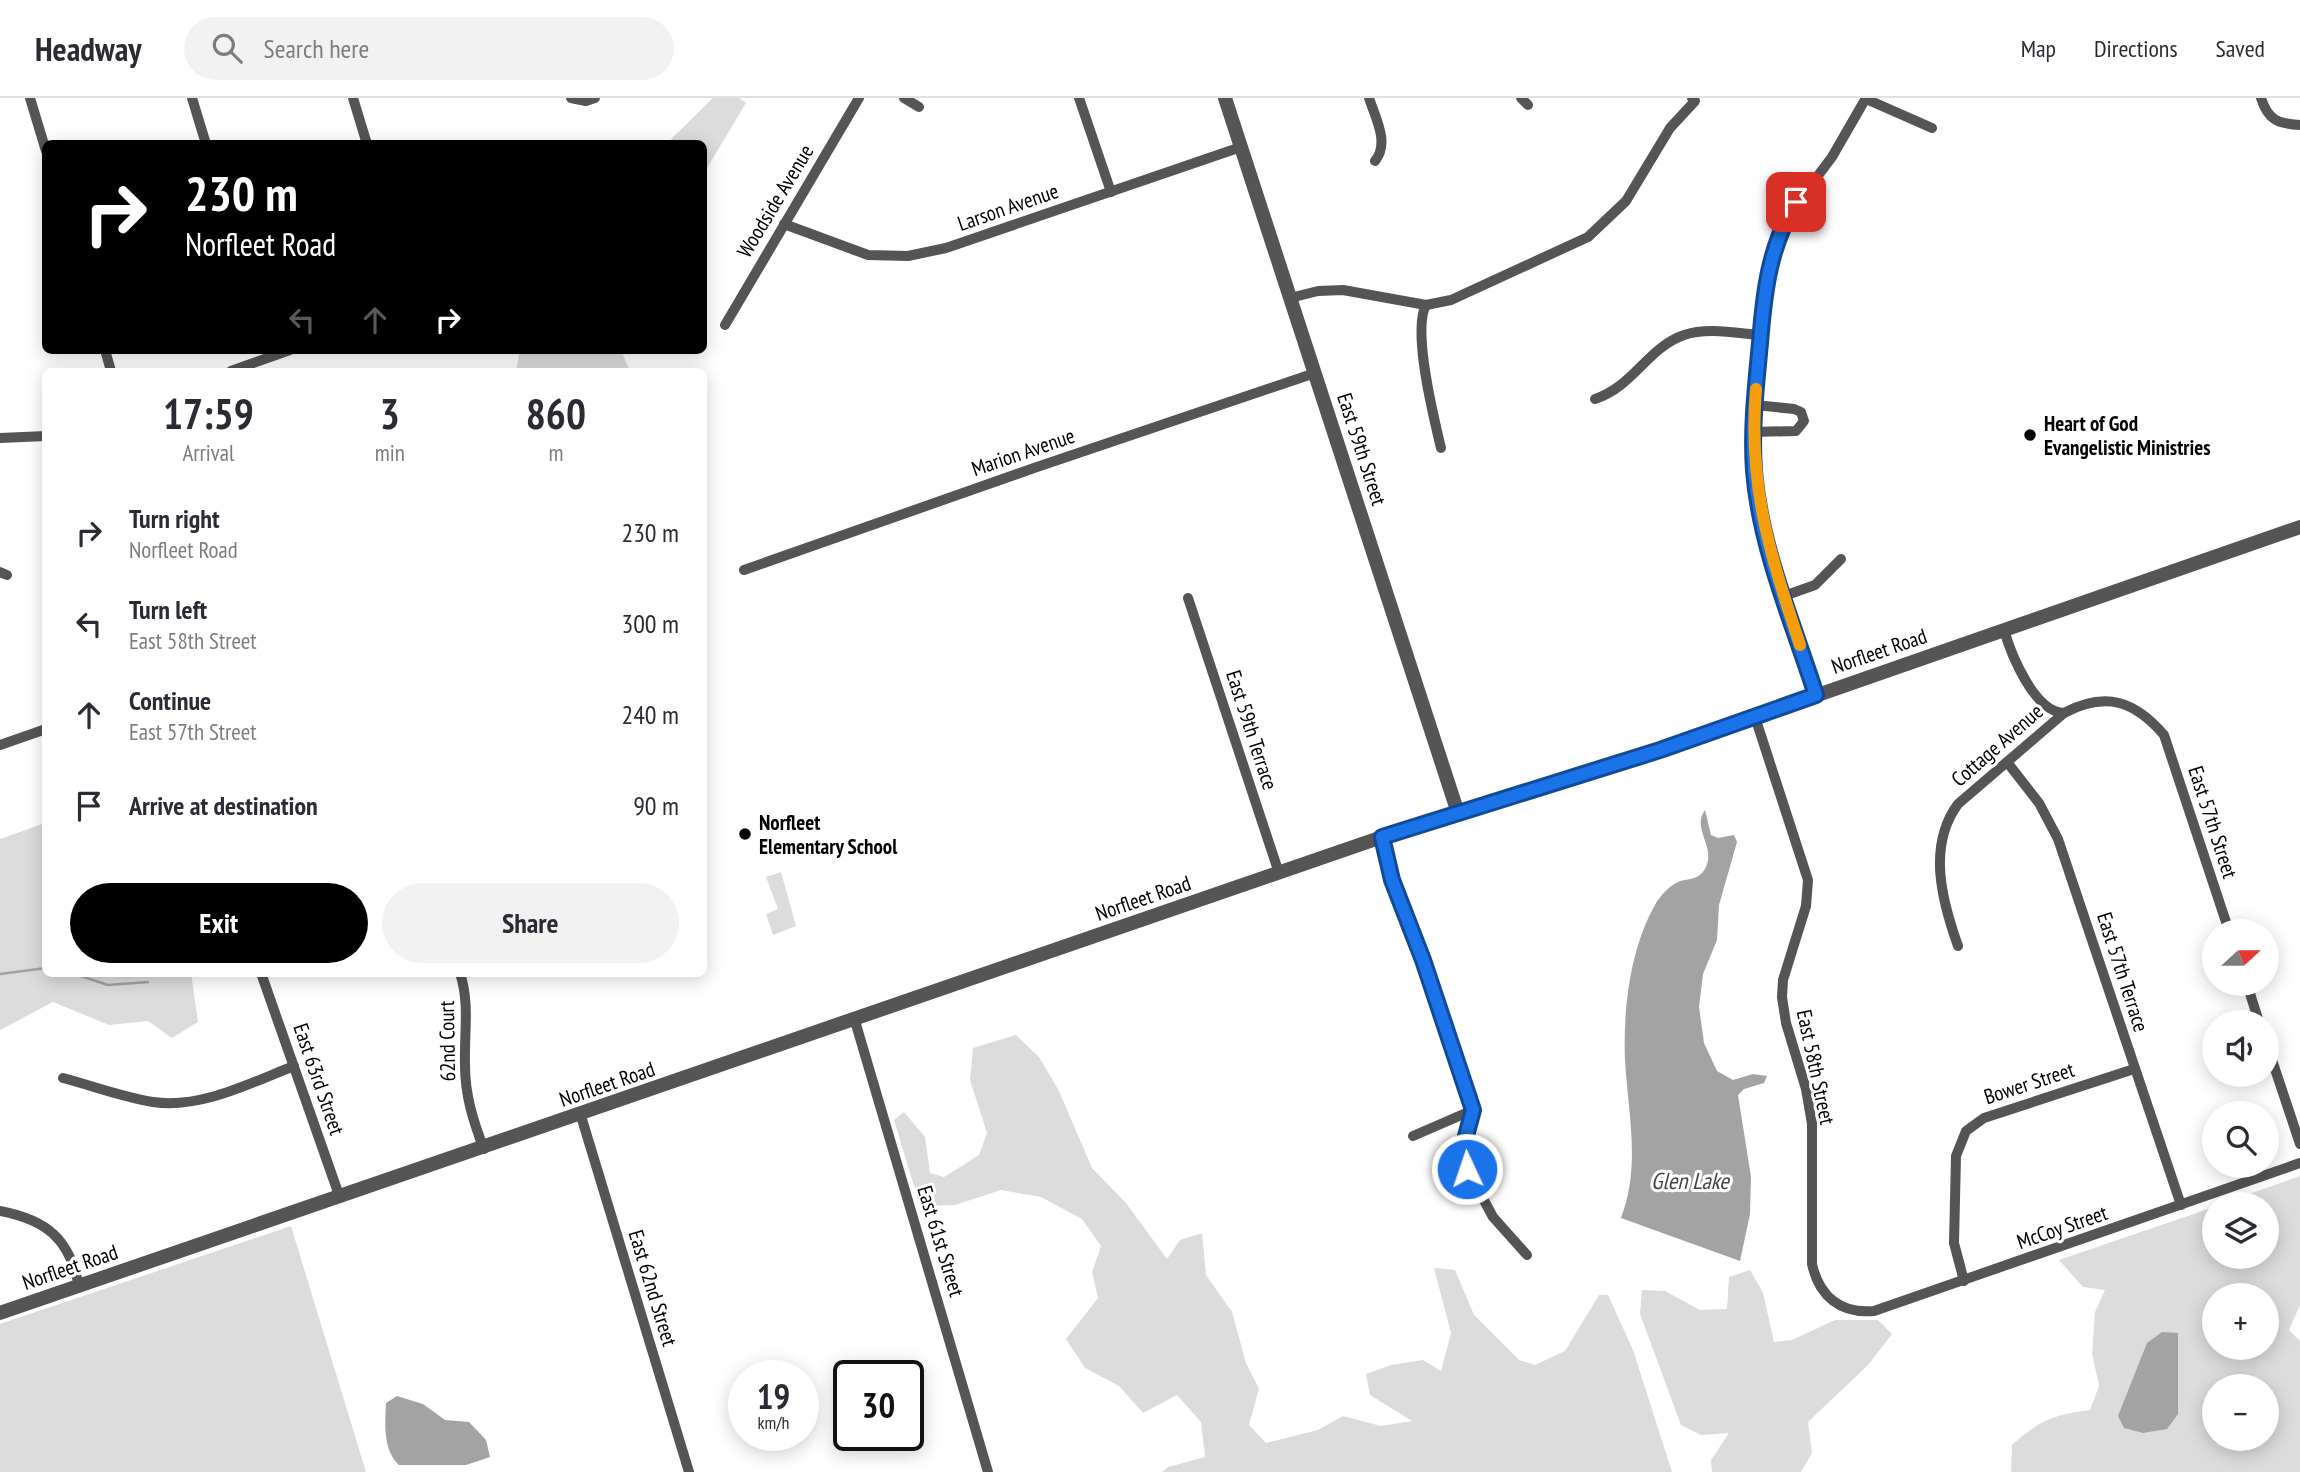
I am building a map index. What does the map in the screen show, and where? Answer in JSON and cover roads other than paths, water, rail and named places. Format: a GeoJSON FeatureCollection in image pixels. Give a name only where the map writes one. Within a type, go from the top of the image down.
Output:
{"type":"FeatureCollection","features":[{"type":"Feature","properties":{"kind":"street"},"geometry":{"type":"LineString","coordinates":[[30,98],[43,140]]}},
{"type":"Feature","properties":{"kind":"street"},"geometry":{"type":"LineString","coordinates":[[192,98],[205,140]]}},
{"type":"Feature","properties":{"kind":"street"},"geometry":{"type":"LineString","coordinates":[[353,98],[366,140]]}},
{"type":"Feature","properties":{"kind":"street"},"geometry":{"type":"LineString","coordinates":[[571,98],[586,101],[595,98]]}},
{"type":"Feature","properties":{"kind":"street","name":"Woodside Avenue"},"geometry":{"type":"LineString","coordinates":[[725,325],[859,98]]}},
{"type":"Feature","properties":{"kind":"street"},"geometry":{"type":"LineString","coordinates":[[904,98],[919,107]]}},
{"type":"Feature","properties":{"kind":"street"},"geometry":{"type":"LineString","coordinates":[[1079,98],[1111,191]]}},
{"type":"Feature","properties":{"kind":"street","name":"East 59th Street"},"geometry":{"type":"LineString","coordinates":[[1225,98],[1458,813]]}},
{"type":"Feature","properties":{"kind":"street"},"geometry":{"type":"LineString","coordinates":[[1369,98],[1383,142],[1381,155],[1375,161]]}},
{"type":"Feature","properties":{"kind":"street"},"geometry":{"type":"LineString","coordinates":[[1816,695],[1759,510],[1753,432],[1767,273],[1778,236],[1796,202],[1851,128],[1866,98],[1932,128]]}},
{"type":"Feature","properties":{"kind":"street"},"geometry":{"type":"LineString","coordinates":[[2261,98],[2268,115],[2275,122],[2300,125]]}},
{"type":"Feature","properties":{"kind":"street"},"geometry":{"type":"LineString","coordinates":[[1290,298],[1318,291],[1343,290],[1426,305],[1471,294],[1588,237],[1626,201],[1670,128],[1693,100]]}},
{"type":"Feature","properties":{"kind":"street","name":"Larson Avenue"},"geometry":{"type":"LineString","coordinates":[[784,224],[868,255],[908,256],[946,248],[1241,147]]}},
{"type":"Feature","properties":{"kind":"street"},"geometry":{"type":"LineString","coordinates":[[1426,305],[1423,328],[1426,379],[1441,448]]}},
{"type":"Feature","properties":{"kind":"street"},"geometry":{"type":"LineString","coordinates":[[1595,399],[1614,393],[1667,344],[1683,335],[1712,331],[1760,335]]}},
{"type":"Feature","properties":{"kind":"street"},"geometry":{"type":"LineString","coordinates":[[238,368],[268,354]]}},
{"type":"Feature","properties":{"kind":"street","name":"Marion Avenue"},"geometry":{"type":"LineString","coordinates":[[744,570],[1039,466],[1315,373]]}},
{"type":"Feature","properties":{"kind":"street"},"geometry":{"type":"LineString","coordinates":[[1753,432],[1796,431],[1804,421],[1801,412],[1794,409],[1755,405]]}},
{"type":"Feature","properties":{"kind":"street"},"geometry":{"type":"LineString","coordinates":[[0,438],[42,436]]}},
{"type":"Feature","properties":{"kind":"street","name":"Norfleet Road"},"geometry":{"type":"LineString","coordinates":[[0,1313],[581,1116],[1382,837],[1755,717],[2300,527]]}},
{"type":"Feature","properties":{"kind":"street"},"geometry":{"type":"LineString","coordinates":[[1784,596],[1815,585],[1842,559]]}},
{"type":"Feature","properties":{"kind":"street","name":"East 59th Terrace"},"geometry":{"type":"LineString","coordinates":[[1188,598],[1279,873]]}},
{"type":"Feature","properties":{"kind":"street"},"geometry":{"type":"LineString","coordinates":[[2004,630],[2012,656],[2028,684],[2050,707],[2064,713]]}},
{"type":"Feature","properties":{"kind":"street","name":"Cottage Avenue"},"geometry":{"type":"LineString","coordinates":[[1958,946],[1942,887],[1942,834],[1958,804],[2064,713],[2078,706],[2107,701],[2125,704],[2148,715],[2157,726]]}},
{"type":"Feature","properties":{"kind":"street","name":"East 58th Street"},"geometry":{"type":"LineString","coordinates":[[1755,717],[1808,880],[1806,906],[1783,980],[1782,997],[1786,1023],[1806,1089],[1812,1124],[1812,1264],[1822,1291],[1835,1303]]}},
{"type":"Feature","properties":{"kind":"street","name":"East 57th Street"},"geometry":{"type":"LineString","coordinates":[[2157,726],[2164,735],[2225,919]]}},
{"type":"Feature","properties":{"kind":"street"},"geometry":{"type":"LineString","coordinates":[[0,745],[42,730]]}},
{"type":"Feature","properties":{"kind":"street","name":"East 57th Terrace"},"geometry":{"type":"LineString","coordinates":[[2007,762],[2039,803],[2059,838],[2180,1205]]}},
{"type":"Feature","properties":{"kind":"street"},"geometry":{"type":"LineString","coordinates":[[1382,837],[1392,880],[1423,960],[1473,1110],[1463,1147],[1467,1169],[1493,1217],[1527,1255]]}},
{"type":"Feature","properties":{"kind":"street","name":"East 63rd Street"},"geometry":{"type":"LineString","coordinates":[[262,977],[340,1198]]}},
{"type":"Feature","properties":{"kind":"street","name":"62nd Court"},"geometry":{"type":"LineString","coordinates":[[461,977],[468,1014],[466,1088],[472,1120],[484,1149]]}},
{"type":"Feature","properties":{"kind":"street","name":"East 61st Street"},"geometry":{"type":"LineString","coordinates":[[855,1021],[988,1472]]}},
{"type":"Feature","properties":{"kind":"street"},"geometry":{"type":"LineString","coordinates":[[63,1078],[153,1102],[179,1103],[215,1096],[294,1066]]}},
{"type":"Feature","properties":{"kind":"street","name":"Bower Street"},"geometry":{"type":"LineString","coordinates":[[1964,1281],[1954,1243],[1956,1156],[1966,1131],[1984,1118],[2134,1069]]}},
{"type":"Feature","properties":{"kind":"street"},"geometry":{"type":"LineString","coordinates":[[2279,1081],[2300,1144]]}},
{"type":"Feature","properties":{"kind":"street"},"geometry":{"type":"LineString","coordinates":[[1413,1136],[1473,1110]]}},
{"type":"Feature","properties":{"kind":"street","name":"East 62nd Street"},"geometry":{"type":"LineString","coordinates":[[581,1116],[689,1472]]}},
{"type":"Feature","properties":{"kind":"street","name":"McCoy Street"},"geometry":{"type":"LineString","coordinates":[[1835,1303],[1861,1312],[1874,1311],[2300,1163]]}},
{"type":"Feature","properties":{"kind":"street"},"geometry":{"type":"LineString","coordinates":[[0,1211],[33,1219],[51,1230],[65,1246],[75,1266],[79,1287]]}},
{"type":"Feature","properties":{"kind":"water","name":"Glen Lake"},"geometry":{"type":"Polygon","coordinates":[[[1705,810],[1711,835],[1718,838],[1734,835],[1737,842],[1719,905],[1717,940],[1703,974],[1699,1007],[1704,1043],[1717,1071],[1733,1080],[1753,1074],[1767,1076],[1764,1083],[1744,1089],[1738,1095],[1751,1177],[1750,1214],[1740,1261],[1621,1218],[1627,1198],[1632,1159],[1625,1041],[1627,1001],[1634,960],[1646,922],[1659,898],[1675,884],[1696,877],[1705,869],[1708,853],[1701,817],[1705,810]]]}},
{"type":"Feature","properties":{"kind":"water"},"geometry":{"type":"Polygon","coordinates":[[[2162,1332],[2178,1333],[2178,1414],[2167,1429],[2143,1433],[2124,1428],[2118,1416],[2147,1343],[2162,1332]]]}},
{"type":"Feature","properties":{"kind":"water"},"geometry":{"type":"Polygon","coordinates":[[[397,1396],[423,1404],[445,1420],[469,1422],[486,1440],[490,1457],[466,1465],[399,1465],[390,1452],[385,1428],[386,1403],[397,1396]]]}},
{"type":"Feature","properties":{"kind":"waterway"},"geometry":{"type":"LineString","coordinates":[[0,974],[42,969]]}},
{"type":"Feature","properties":{"kind":"waterway"},"geometry":{"type":"LineString","coordinates":[[84,977],[108,985],[148,982]]}},
{"type":"Feature","properties":{"kind":"place","name":"Heart of God Evangelistic Ministries"},"geometry":{"type":"Point","coordinates":[2030,435]}},
{"type":"Feature","properties":{"kind":"place","name":"Norfleet Elementary School"},"geometry":{"type":"Point","coordinates":[745,834]}}]}
